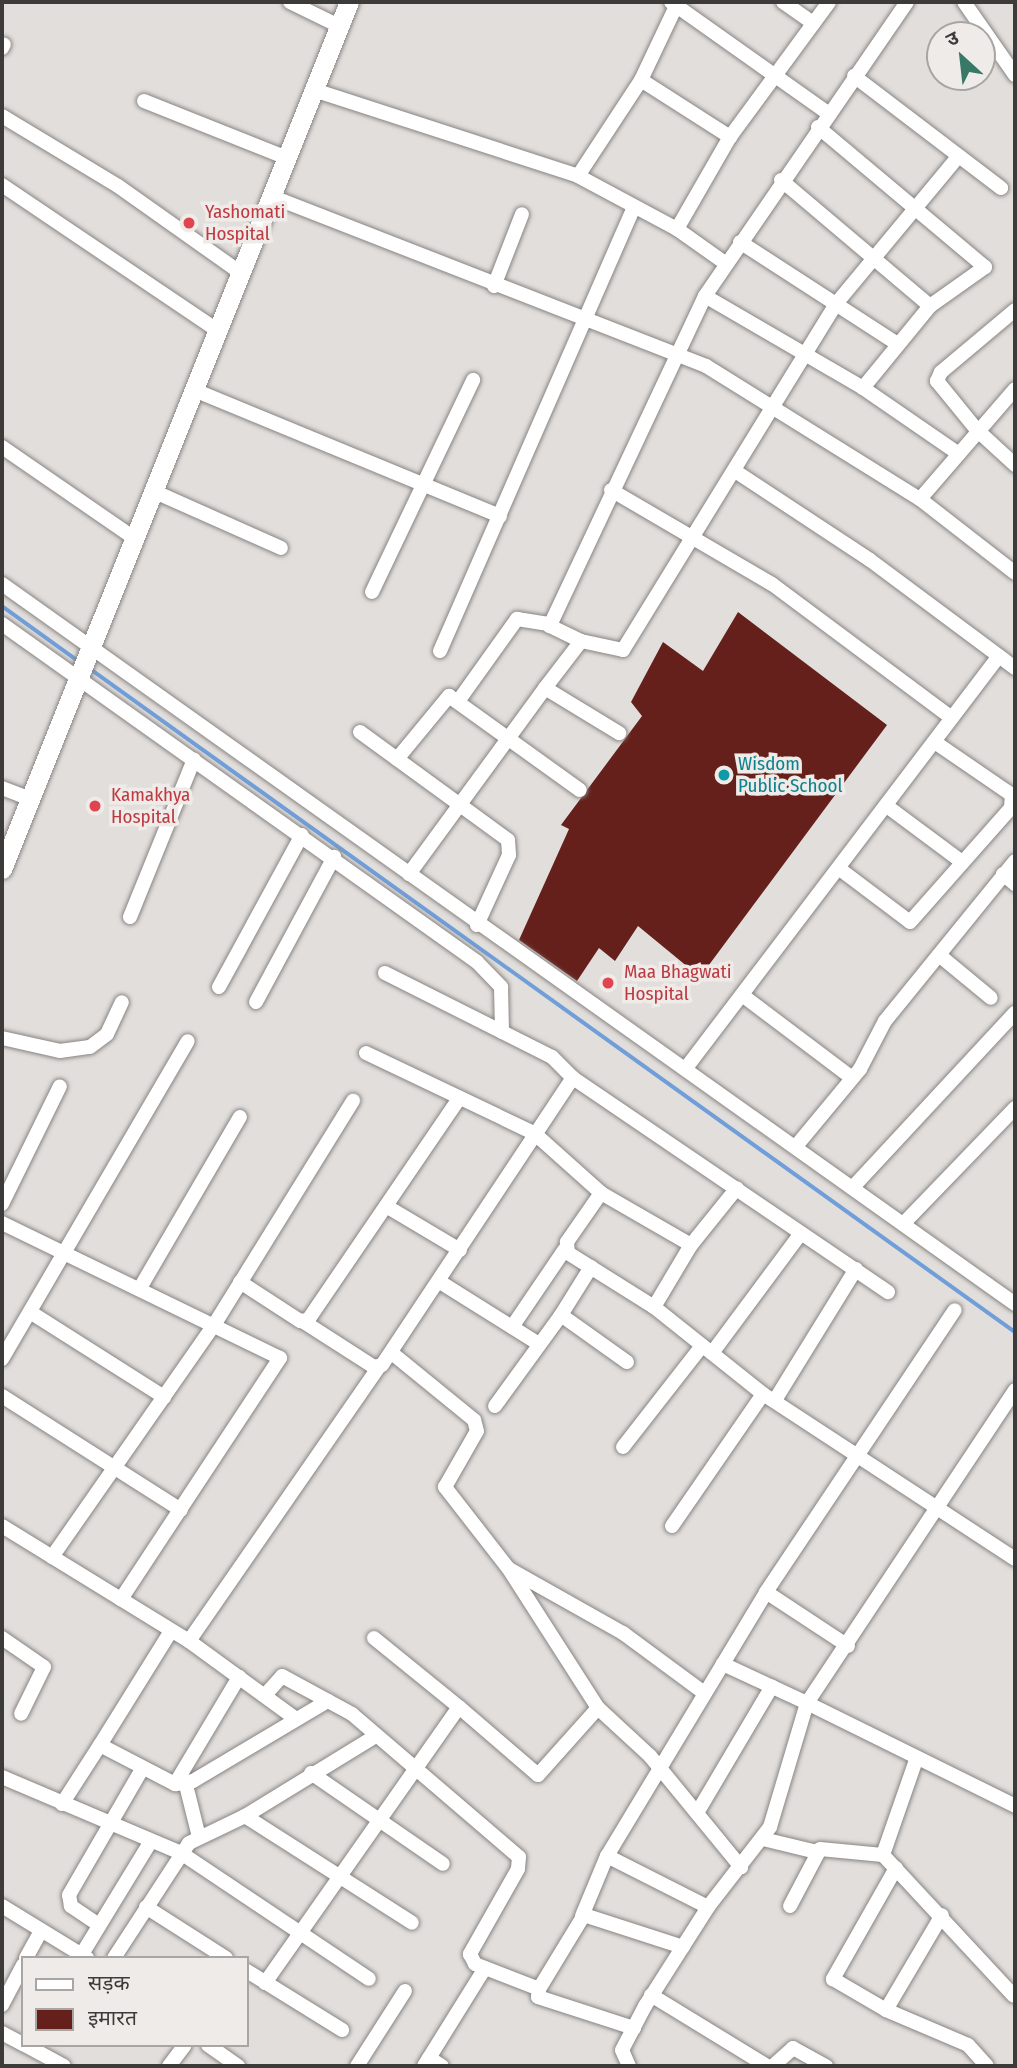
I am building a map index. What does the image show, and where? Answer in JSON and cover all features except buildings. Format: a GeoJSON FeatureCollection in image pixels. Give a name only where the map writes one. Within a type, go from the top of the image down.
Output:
{"type":"FeatureCollection","features":[{"type":"Feature","properties":{"kind":"main road"},"geometry":{"type":"LineString","coordinates":[[2,869],[349,2]]}},
{"type":"Feature","properties":{"kind":"street"},"geometry":{"type":"LineString","coordinates":[[290,2],[339,26]]}},
{"type":"Feature","properties":{"kind":"street"},"geometry":{"type":"LineString","coordinates":[[578,176],[641,80],[675,2],[772,75],[828,113]]}},
{"type":"Feature","properties":{"kind":"street"},"geometry":{"type":"LineString","coordinates":[[783,2],[813,23]]}},
{"type":"Feature","properties":{"kind":"street"},"geometry":{"type":"LineString","coordinates":[[677,229],[730,137],[772,75],[829,2]]}},
{"type":"Feature","properties":{"kind":"street"},"geometry":{"type":"LineString","coordinates":[[549,624],[676,351],[705,296],[781,180],[907,2]]}},
{"type":"Feature","properties":{"kind":"street"},"geometry":{"type":"LineString","coordinates":[[964,2],[1015,75]]}},
{"type":"Feature","properties":{"kind":"street"},"geometry":{"type":"LineString","coordinates":[[854,76],[1001,188]]}},
{"type":"Feature","properties":{"kind":"street"},"geometry":{"type":"LineString","coordinates":[[641,80],[730,137]]}},
{"type":"Feature","properties":{"kind":"street"},"geometry":{"type":"LineString","coordinates":[[314,90],[578,176],[677,229],[725,264]]}},
{"type":"Feature","properties":{"kind":"street"},"geometry":{"type":"LineString","coordinates":[[144,101],[287,158]]}},
{"type":"Feature","properties":{"kind":"street"},"geometry":{"type":"LineString","coordinates":[[2,116],[118,186],[241,273]]}},
{"type":"Feature","properties":{"kind":"street"},"geometry":{"type":"LineString","coordinates":[[818,127],[985,267],[930,306],[896,343],[863,388]]}},
{"type":"Feature","properties":{"kind":"street"},"geometry":{"type":"LineString","coordinates":[[458,700],[517,619],[549,624],[581,641],[622,650],[808,355],[835,305],[958,157]]}},
{"type":"Feature","properties":{"kind":"street"},"geometry":{"type":"LineString","coordinates":[[781,180],[872,261],[930,306]]}},
{"type":"Feature","properties":{"kind":"street"},"geometry":{"type":"LineString","coordinates":[[2,185],[217,330]]}},
{"type":"Feature","properties":{"kind":"street"},"geometry":{"type":"LineString","coordinates":[[273,197],[494,286],[676,351],[920,499],[1015,573]]}},
{"type":"Feature","properties":{"kind":"street"},"geometry":{"type":"LineString","coordinates":[[440,651],[634,208]]}},
{"type":"Feature","properties":{"kind":"street"},"geometry":{"type":"LineString","coordinates":[[494,286],[522,214]]}},
{"type":"Feature","properties":{"kind":"street"},"geometry":{"type":"LineString","coordinates":[[740,242],[896,343]]}},
{"type":"Feature","properties":{"kind":"street"},"geometry":{"type":"LineString","coordinates":[[705,296],[863,388],[959,454]]}},
{"type":"Feature","properties":{"kind":"street"},"geometry":{"type":"LineString","coordinates":[[1015,310],[939,375],[939,384],[977,430],[1015,465]]}},
{"type":"Feature","properties":{"kind":"street"},"geometry":{"type":"LineString","coordinates":[[372,592],[474,380]]}},
{"type":"Feature","properties":{"kind":"street"},"geometry":{"type":"LineString","coordinates":[[194,390],[500,516]]}},
{"type":"Feature","properties":{"kind":"street"},"geometry":{"type":"LineString","coordinates":[[920,499],[977,430],[1012,397]]}},
{"type":"Feature","properties":{"kind":"street"},"geometry":{"type":"LineString","coordinates":[[2,447],[134,538]]}},
{"type":"Feature","properties":{"kind":"street"},"geometry":{"type":"LineString","coordinates":[[735,471],[1015,668]]}},
{"type":"Feature","properties":{"kind":"street"},"geometry":{"type":"LineString","coordinates":[[611,490],[696,536],[772,584],[953,718]]}},
{"type":"Feature","properties":{"kind":"street"},"geometry":{"type":"LineString","coordinates":[[153,491],[281,548]]}},
{"type":"Feature","properties":{"kind":"street"},"geometry":{"type":"LineString","coordinates":[[2,584],[84,664],[194,759],[334,857],[492,975],[504,996],[502,1032]]}},
{"type":"Feature","properties":{"kind":"street"},"geometry":{"type":"LineString","coordinates":[[2,624],[84,664],[409,874],[477,925],[797,1145],[1015,1304]]}},
{"type":"Feature","properties":{"kind":"street"},"geometry":{"type":"LineString","coordinates":[[409,874],[581,641]]}},
{"type":"Feature","properties":{"kind":"street"},"geometry":{"type":"LineString","coordinates":[[686,1068],[841,870],[999,656]]}},
{"type":"Feature","properties":{"kind":"street"},"geometry":{"type":"LineString","coordinates":[[545,688],[619,733]]}},
{"type":"Feature","properties":{"kind":"street"},"geometry":{"type":"LineString","coordinates":[[397,759],[441,699],[449,696],[580,790]]}},
{"type":"Feature","properties":{"kind":"street"},"geometry":{"type":"LineString","coordinates":[[360,732],[510,845],[477,925]]}},
{"type":"Feature","properties":{"kind":"street"},"geometry":{"type":"LineString","coordinates":[[841,870],[910,922],[1014,798],[936,743]]}},
{"type":"Feature","properties":{"kind":"street"},"geometry":{"type":"LineString","coordinates":[[130,917],[194,759]]}},
{"type":"Feature","properties":{"kind":"street"},"geometry":{"type":"LineString","coordinates":[[2,788],[31,799]]}},
{"type":"Feature","properties":{"kind":"street"},"geometry":{"type":"LineString","coordinates":[[888,807],[962,862]]}},
{"type":"Feature","properties":{"kind":"street"},"geometry":{"type":"LineString","coordinates":[[219,987],[302,835]]}},
{"type":"Feature","properties":{"kind":"street"},"geometry":{"type":"LineString","coordinates":[[256,1002],[334,857]]}},
{"type":"Feature","properties":{"kind":"street"},"geometry":{"type":"LineString","coordinates":[[797,1145],[852,1078],[885,1021],[939,955],[1009,879],[1015,860]]}},
{"type":"Feature","properties":{"kind":"street"},"geometry":{"type":"LineString","coordinates":[[939,955],[991,998]]}},
{"type":"Feature","properties":{"kind":"street"},"geometry":{"type":"LineString","coordinates":[[385,973],[562,1063],[573,1078],[888,1292]]}},
{"type":"Feature","properties":{"kind":"street"},"geometry":{"type":"LineString","coordinates":[[742,995],[852,1078]]}},
{"type":"Feature","properties":{"kind":"street"},"geometry":{"type":"LineString","coordinates":[[2,1038],[60,1051],[90,1047],[107,1034],[122,1002]]}},
{"type":"Feature","properties":{"kind":"street"},"geometry":{"type":"LineString","coordinates":[[854,1186],[1015,1013]]}},
{"type":"Feature","properties":{"kind":"street"},"geometry":{"type":"LineString","coordinates":[[2,1359],[188,1041]]}},
{"type":"Feature","properties":{"kind":"street"},"geometry":{"type":"LineString","coordinates":[[366,1053],[458,1100],[534,1133],[601,1193],[691,1245]]}},
{"type":"Feature","properties":{"kind":"street"},"geometry":{"type":"LineString","coordinates":[[189,1641],[379,1367],[393,1354],[534,1133],[573,1078]]}},
{"type":"Feature","properties":{"kind":"street"},"geometry":{"type":"LineString","coordinates":[[2,1203],[60,1086]]}},
{"type":"Feature","properties":{"kind":"street"},"geometry":{"type":"LineString","coordinates":[[304,1322],[458,1100]]}},
{"type":"Feature","properties":{"kind":"street"},"geometry":{"type":"LineString","coordinates":[[52,1557],[214,1325],[353,1101]]}},
{"type":"Feature","properties":{"kind":"street"},"geometry":{"type":"LineString","coordinates":[[904,1223],[1015,1108]]}},
{"type":"Feature","properties":{"kind":"street"},"geometry":{"type":"LineString","coordinates":[[141,1287],[240,1117]]}},
{"type":"Feature","properties":{"kind":"street"},"geometry":{"type":"LineString","coordinates":[[654,1307],[691,1245],[737,1188]]}},
{"type":"Feature","properties":{"kind":"street"},"geometry":{"type":"LineString","coordinates":[[512,1327],[601,1193]]}},
{"type":"Feature","properties":{"kind":"street"},"geometry":{"type":"LineString","coordinates":[[386,1206],[460,1250]]}},
{"type":"Feature","properties":{"kind":"street"},"geometry":{"type":"LineString","coordinates":[[2,1223],[141,1287],[280,1361],[121,1599]]}},
{"type":"Feature","properties":{"kind":"street"},"geometry":{"type":"LineString","coordinates":[[623,1447],[801,1233]]}},
{"type":"Feature","properties":{"kind":"street"},"geometry":{"type":"LineString","coordinates":[[565,1249],[654,1307],[769,1397],[1013,1553]]}},
{"type":"Feature","properties":{"kind":"street"},"geometry":{"type":"LineString","coordinates":[[495,1406],[592,1267]]}},
{"type":"Feature","properties":{"kind":"street"},"geometry":{"type":"LineString","coordinates":[[672,1526],[769,1397],[856,1269]]}},
{"type":"Feature","properties":{"kind":"street"},"geometry":{"type":"LineString","coordinates":[[240,1282],[379,1367]]}},
{"type":"Feature","properties":{"kind":"street"},"geometry":{"type":"LineString","coordinates":[[440,1282],[539,1344]]}},
{"type":"Feature","properties":{"kind":"street"},"geometry":{"type":"LineString","coordinates":[[634,2028],[538,1997],[539,1989],[582,1916],[607,1856],[661,1770],[704,1693],[766,1592],[955,1310]]}},
{"type":"Feature","properties":{"kind":"street"},"geometry":{"type":"LineString","coordinates":[[30,1312],[164,1398]]}},
{"type":"Feature","properties":{"kind":"street"},"geometry":{"type":"LineString","coordinates":[[561,1315],[627,1362]]}},
{"type":"Feature","properties":{"kind":"street"},"geometry":{"type":"LineString","coordinates":[[393,1354],[474,1420],[477,1431],[445,1487],[508,1568],[598,1708],[661,1770],[741,1867]]}},
{"type":"Feature","properties":{"kind":"street"},"geometry":{"type":"LineString","coordinates":[[629,2066],[622,2055],[651,1995],[708,1907],[763,1839],[807,1703],[848,1646],[1015,1390]]}},
{"type":"Feature","properties":{"kind":"street"},"geometry":{"type":"LineString","coordinates":[[2,1396],[181,1510]]}},
{"type":"Feature","properties":{"kind":"street"},"geometry":{"type":"LineString","coordinates":[[2,1526],[189,1641],[266,1694],[296,1719]]}},
{"type":"Feature","properties":{"kind":"street"},"geometry":{"type":"LineString","coordinates":[[508,1568],[623,1633],[704,1693]]}},
{"type":"Feature","properties":{"kind":"street"},"geometry":{"type":"LineString","coordinates":[[766,1592],[848,1646]]}},
{"type":"Feature","properties":{"kind":"street"},"geometry":{"type":"LineString","coordinates":[[62,1804],[171,1630]]}},
{"type":"Feature","properties":{"kind":"street"},"geometry":{"type":"LineString","coordinates":[[2,1638],[44,1667],[22,1714]]}},
{"type":"Feature","properties":{"kind":"street"},"geometry":{"type":"LineString","coordinates":[[374,1638],[538,1775],[598,1708]]}},
{"type":"Feature","properties":{"kind":"street"},"geometry":{"type":"LineString","coordinates":[[723,1664],[1015,1806]]}},
{"type":"Feature","properties":{"kind":"street"},"geometry":{"type":"LineString","coordinates":[[266,1694],[282,1676],[328,1701],[414,1769],[520,1860],[470,1954],[471,1962],[539,1989]]}},
{"type":"Feature","properties":{"kind":"street"},"geometry":{"type":"LineString","coordinates":[[199,1837],[181,1784],[239,1677]]}},
{"type":"Feature","properties":{"kind":"street"},"geometry":{"type":"LineString","coordinates":[[697,1813],[772,1686]]}},
{"type":"Feature","properties":{"kind":"street"},"geometry":{"type":"LineString","coordinates":[[181,1784],[328,1701]]}},
{"type":"Feature","properties":{"kind":"street"},"geometry":{"type":"LineString","coordinates":[[265,1983],[299,1930],[459,1707]]}},
{"type":"Feature","properties":{"kind":"street"},"geometry":{"type":"LineString","coordinates":[[115,1956],[181,1853],[199,1837],[245,1816],[311,1773],[374,1737]]}},
{"type":"Feature","properties":{"kind":"street"},"geometry":{"type":"LineString","coordinates":[[100,1745],[142,1769],[181,1784]]}},
{"type":"Feature","properties":{"kind":"street"},"geometry":{"type":"LineString","coordinates":[[883,1855],[916,1760]]}},
{"type":"Feature","properties":{"kind":"street"},"geometry":{"type":"LineString","coordinates":[[99,1925],[68,1901],[142,1769]]}},
{"type":"Feature","properties":{"kind":"street"},"geometry":{"type":"LineString","coordinates":[[311,1773],[443,1864]]}},
{"type":"Feature","properties":{"kind":"street"},"geometry":{"type":"LineString","coordinates":[[2,1777],[181,1853],[369,1979]]}},
{"type":"Feature","properties":{"kind":"street"},"geometry":{"type":"LineString","coordinates":[[245,1816],[412,1923]]}},
{"type":"Feature","properties":{"kind":"street"},"geometry":{"type":"LineString","coordinates":[[763,1839],[817,1852]]}},
{"type":"Feature","properties":{"kind":"street"},"geometry":{"type":"LineString","coordinates":[[2,1906],[85,1956],[99,1925],[151,1841]]}},
{"type":"Feature","properties":{"kind":"street"},"geometry":{"type":"LineString","coordinates":[[790,1906],[817,1852],[829,1846],[883,1855],[942,1915],[1014,1996]]}},
{"type":"Feature","properties":{"kind":"street"},"geometry":{"type":"LineString","coordinates":[[607,1856],[708,1907]]}},
{"type":"Feature","properties":{"kind":"street"},"geometry":{"type":"LineString","coordinates":[[896,1868],[833,1976],[886,2010],[968,2045],[987,2066]]}},
{"type":"Feature","properties":{"kind":"street"},"geometry":{"type":"LineString","coordinates":[[146,1907],[223,1956]]}},
{"type":"Feature","properties":{"kind":"street"},"geometry":{"type":"LineString","coordinates":[[886,2010],[942,1915]]}},
{"type":"Feature","properties":{"kind":"street"},"geometry":{"type":"LineString","coordinates":[[582,1916],[683,1947]]}},
{"type":"Feature","properties":{"kind":"street"},"geometry":{"type":"LineString","coordinates":[[27,1956],[41,1931]]}},
{"type":"Feature","properties":{"kind":"street"},"geometry":{"type":"LineString","coordinates":[[442,2066],[426,2062],[485,1968]]}},
{"type":"Feature","properties":{"kind":"street"},"geometry":{"type":"LineString","coordinates":[[2,2005],[21,1969]]}},
{"type":"Feature","properties":{"kind":"street"},"geometry":{"type":"LineString","coordinates":[[248,1972],[342,2030]]}},
{"type":"Feature","properties":{"kind":"street"},"geometry":{"type":"LineString","coordinates":[[357,2066],[405,1991]]}},
{"type":"Feature","properties":{"kind":"street"},"geometry":{"type":"LineString","coordinates":[[651,1995],[767,2066]]}},
{"type":"Feature","properties":{"kind":"street"},"geometry":{"type":"LineString","coordinates":[[2,2033],[21,2043]]}},
{"type":"Feature","properties":{"kind":"street"},"geometry":{"type":"LineString","coordinates":[[169,2066],[183,2047]]}},
{"type":"Feature","properties":{"kind":"street"},"geometry":{"type":"LineString","coordinates":[[211,2047],[234,2065]]}},
{"type":"Feature","properties":{"kind":"street"},"geometry":{"type":"LineString","coordinates":[[773,2066],[793,2048],[826,2066]]}},
{"type":"Feature","properties":{"kind":"street"},"geometry":{"type":"LineString","coordinates":[[41,2049],[64,2066]]}},
{"type":"Feature","properties":{"kind":"waterway"},"geometry":{"type":"LineString","coordinates":[[2,606],[80,662]]}},
{"type":"Feature","properties":{"kind":"waterway"},"geometry":{"type":"LineString","coordinates":[[89,668],[1015,1332]]}},
{"type":"Feature","properties":{"kind":"place","name":"Yashomati Hospital"},"geometry":{"type":"Point","coordinates":[189,223]}},
{"type":"Feature","properties":{"kind":"place","name":"Wisdom Public School"},"geometry":{"type":"Point","coordinates":[724,775]}},
{"type":"Feature","properties":{"kind":"place","name":"Kamakhya Hospital"},"geometry":{"type":"Point","coordinates":[95,806]}},
{"type":"Feature","properties":{"kind":"place","name":"Maa Bhagwati Hospital"},"geometry":{"type":"Point","coordinates":[608,983]}}]}
